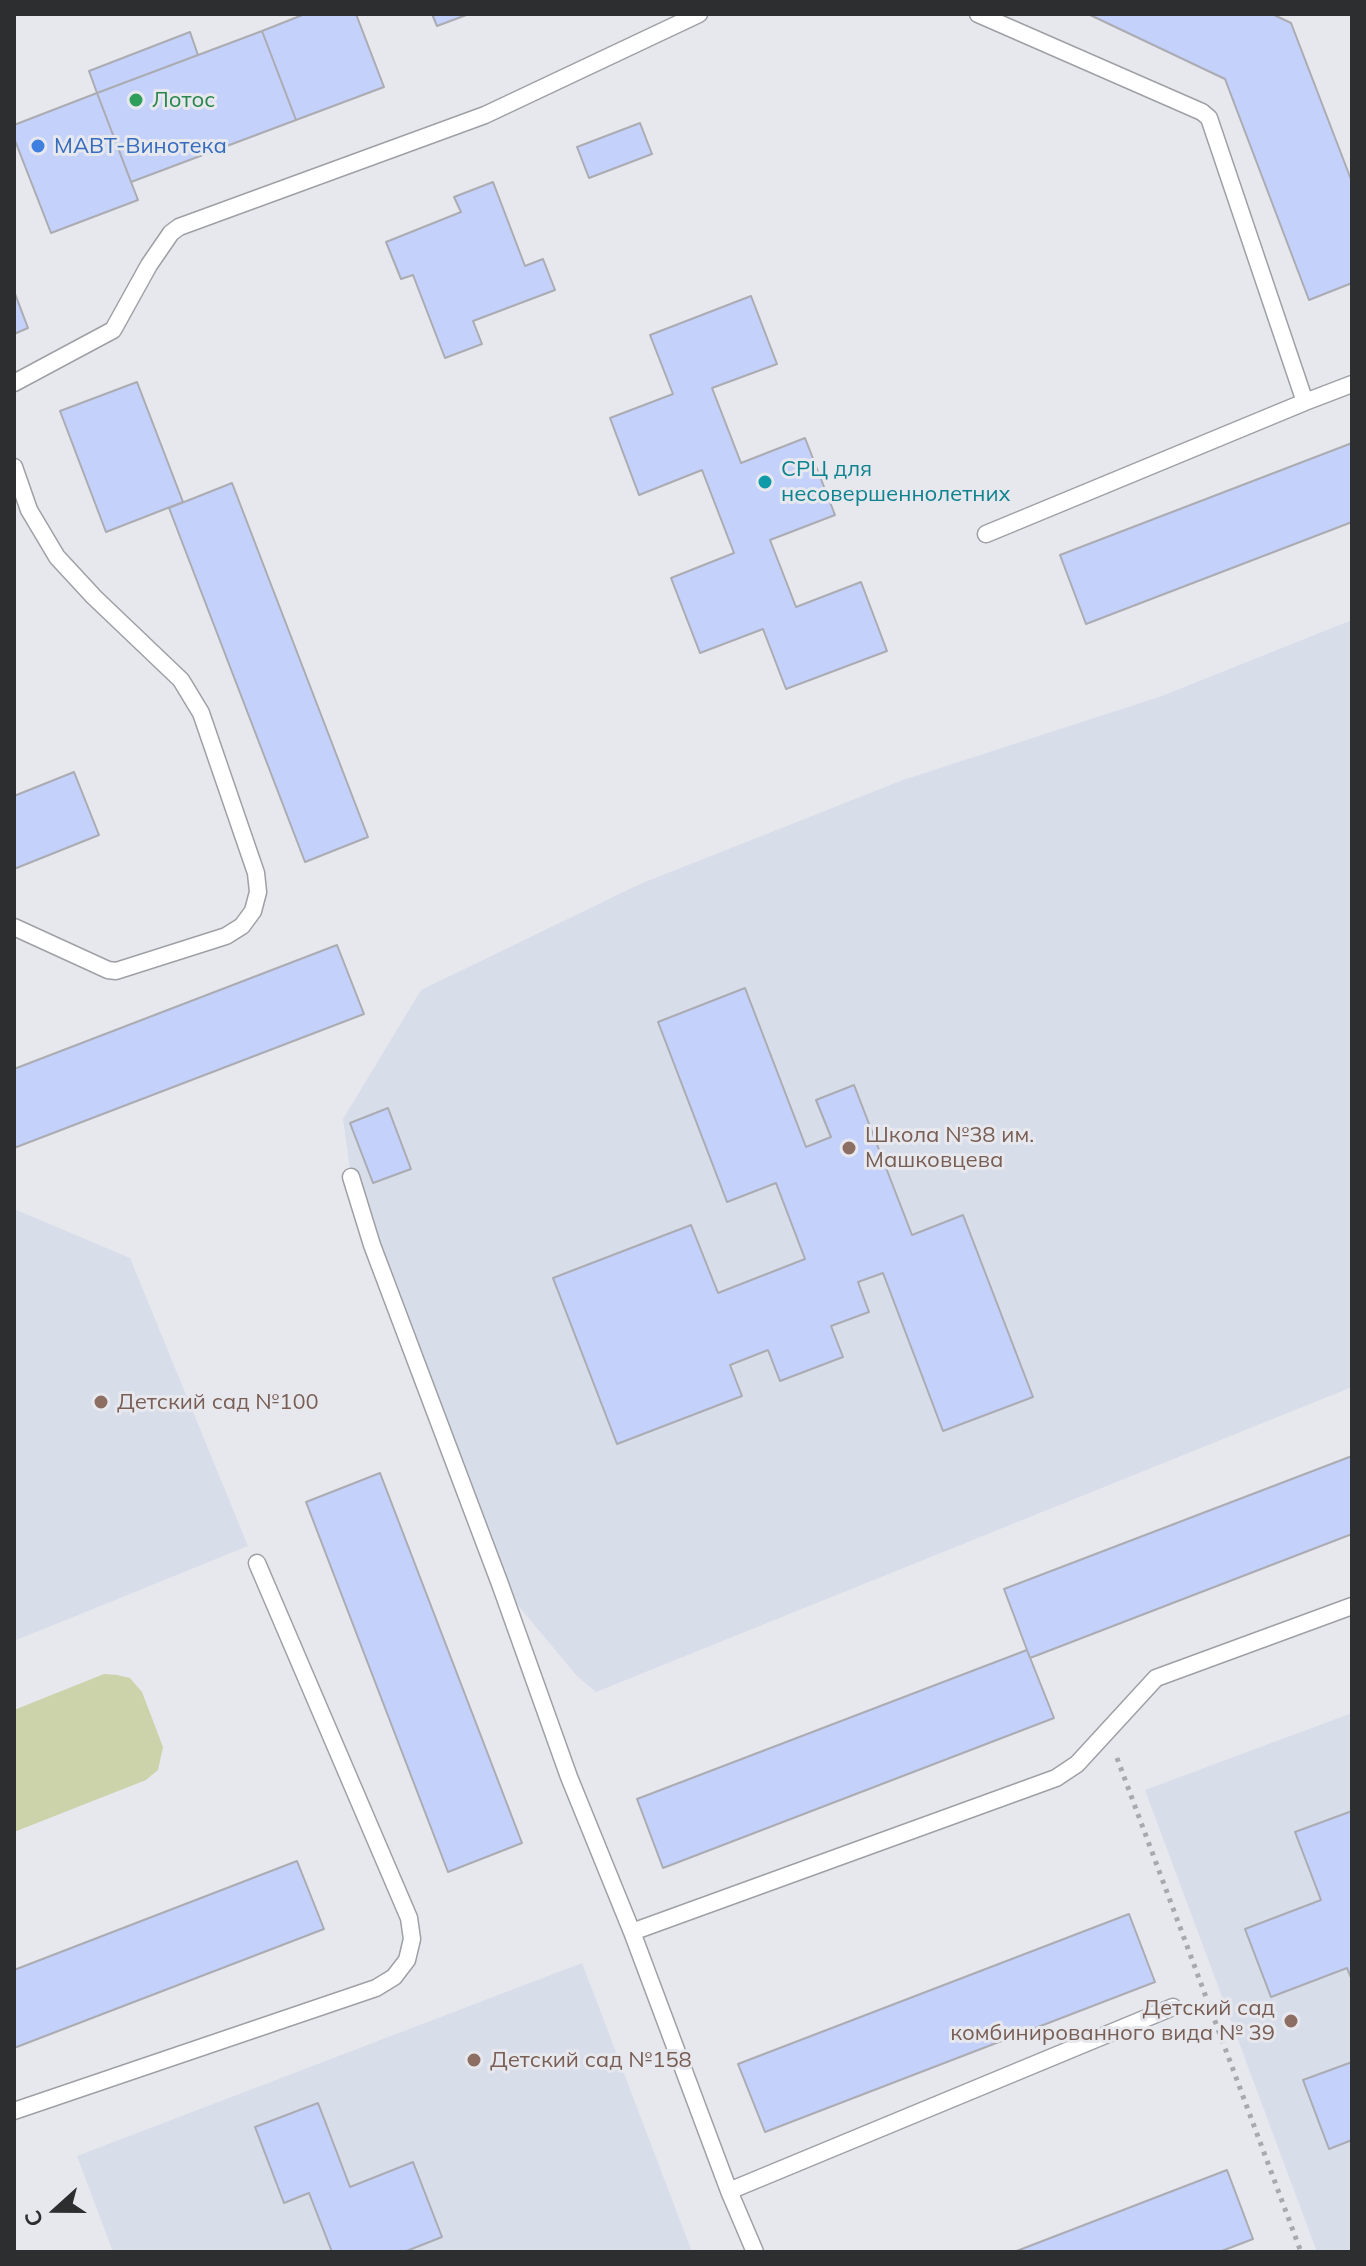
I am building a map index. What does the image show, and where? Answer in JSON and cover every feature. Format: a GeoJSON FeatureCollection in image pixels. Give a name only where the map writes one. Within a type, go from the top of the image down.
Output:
{"type":"FeatureCollection","features":[{"type":"Feature","properties":{"kind":"lane"},"geometry":{"type":"LineString","coordinates":[[14,383],[113,330],[149,265],[171,233],[179,227],[485,115],[699,14]]}},
{"type":"Feature","properties":{"kind":"lane"},"geometry":{"type":"LineString","coordinates":[[978,14],[1202,112],[1209,118],[1305,402]]}},
{"type":"Feature","properties":{"kind":"lane"},"geometry":{"type":"LineString","coordinates":[[986,534],[1352,384]]}},
{"type":"Feature","properties":{"kind":"lane"},"geometry":{"type":"LineString","coordinates":[[14,467],[29,510],[57,557],[181,680],[201,713],[256,873],[258,892],[253,911],[242,926],[226,936],[116,971],[14,927]]}},
{"type":"Feature","properties":{"kind":"lane"},"geometry":{"type":"LineString","coordinates":[[351,1177],[372,1245],[569,1777],[755,2252]]}},
{"type":"Feature","properties":{"kind":"lane"},"geometry":{"type":"LineString","coordinates":[[14,2111],[376,1988],[394,1977],[407,1960],[412,1939],[409,1918],[257,1563]]}},
{"type":"Feature","properties":{"kind":"lane"},"geometry":{"type":"LineString","coordinates":[[632,1932],[1056,1778],[1077,1764],[1149,1684],[1165,1674],[1352,1606]]}},
{"type":"Feature","properties":{"kind":"lane"},"geometry":{"type":"LineString","coordinates":[[729,2191],[1173,2007]]}},
{"type":"Feature","properties":{"kind":"path"},"geometry":{"type":"LineString","coordinates":[[1107,1731],[1301,2252]]}},
{"type":"Feature","properties":{"kind":"shaded area","name":"Школа №38 им. Машковцева"},"geometry":{"type":"Polygon","coordinates":[[[1352,620],[1352,1387],[596,1692],[577,1676],[500,1584],[351,1177],[343,1119],[421,990],[640,884],[903,780],[1162,696],[1352,620]]]}},
{"type":"Feature","properties":{"kind":"shaded area","name":"Детский сад №100"},"geometry":{"type":"Polygon","coordinates":[[[14,1209],[130,1258],[248,1546],[14,1641],[14,1209]]]}},
{"type":"Feature","properties":{"kind":"shaded area","name":"Детский сад комбинированного вида № 39"},"geometry":{"type":"Polygon","coordinates":[[[1352,1713],[1352,2252],[1317,2252],[1145,1790],[1352,1713]]]}},
{"type":"Feature","properties":{"kind":"shaded area","name":"Детский сад №158"},"geometry":{"type":"Polygon","coordinates":[[[582,1963],[692,2252],[113,2252],[77,2156],[582,1963]]]}},
{"type":"Feature","properties":{"kind":"green space"},"geometry":{"type":"Polygon","coordinates":[[[104,1674],[130,1678],[142,1692],[163,1747],[158,1770],[146,1780],[14,1832],[14,1710],[104,1674]]]}},
{"type":"Feature","properties":{"kind":"building"},"geometry":{"type":"Polygon","coordinates":[[[305,14],[356,14],[384,87],[296,120],[262,31],[305,14]]]}},
{"type":"Feature","properties":{"kind":"building"},"geometry":{"type":"Polygon","coordinates":[[[432,14],[469,14],[437,26],[432,14]]]}},
{"type":"Feature","properties":{"kind":"building"},"geometry":{"type":"Polygon","coordinates":[[[1088,14],[1272,14],[1291,23],[1352,182],[1352,283],[1309,300],[1225,79],[1088,14]]]}},
{"type":"Feature","properties":{"kind":"building"},"geometry":{"type":"Polygon","coordinates":[[[262,31],[296,120],[131,182],[97,93],[262,31]]]}},
{"type":"Feature","properties":{"kind":"building"},"geometry":{"type":"Polygon","coordinates":[[[190,32],[198,55],[97,93],[89,71],[190,32]]]}},
{"type":"Feature","properties":{"kind":"building"},"geometry":{"type":"Polygon","coordinates":[[[97,93],[138,200],[51,233],[14,138],[14,125],[97,93]]]}},
{"type":"Feature","properties":{"kind":"building"},"geometry":{"type":"Polygon","coordinates":[[[640,123],[652,154],[589,178],[577,147],[640,123]]]}},
{"type":"Feature","properties":{"kind":"building"},"geometry":{"type":"Polygon","coordinates":[[[493,182],[525,266],[543,259],[555,290],[473,321],[482,344],[445,358],[413,275],[401,279],[386,242],[461,212],[454,197],[493,182]]]}},
{"type":"Feature","properties":{"kind":"building"},"geometry":{"type":"Polygon","coordinates":[[[14,291],[28,328],[14,334],[14,291]]]}},
{"type":"Feature","properties":{"kind":"building","name":"СРЦ для несовершеннолетних"},"geometry":{"type":"Polygon","coordinates":[[[751,296],[777,364],[712,388],[741,463],[805,438],[835,515],[770,540],[796,607],[861,582],[887,651],[786,689],[763,629],[700,653],[671,578],[734,553],[702,470],[639,495],[610,418],[673,394],[650,335],[751,296]]]}},
{"type":"Feature","properties":{"kind":"building"},"geometry":{"type":"Polygon","coordinates":[[[137,382],[183,502],[106,532],[60,411],[137,382]]]}},
{"type":"Feature","properties":{"kind":"building"},"geometry":{"type":"Polygon","coordinates":[[[1352,443],[1352,522],[1086,624],[1060,555],[1352,443]]]}},
{"type":"Feature","properties":{"kind":"building"},"geometry":{"type":"Polygon","coordinates":[[[232,483],[368,837],[305,862],[169,508],[232,483]]]}},
{"type":"Feature","properties":{"kind":"building"},"geometry":{"type":"Polygon","coordinates":[[[74,772],[99,835],[14,869],[14,796],[74,772]]]}},
{"type":"Feature","properties":{"kind":"building"},"geometry":{"type":"Polygon","coordinates":[[[337,945],[364,1014],[14,1148],[14,1069],[337,945]]]}},
{"type":"Feature","properties":{"kind":"building"},"geometry":{"type":"Polygon","coordinates":[[[745,988],[806,1147],[831,1137],[816,1100],[854,1085],[912,1235],[963,1215],[1033,1397],[943,1431],[883,1273],[858,1282],[869,1312],[831,1326],[843,1357],[780,1381],[768,1350],[730,1365],[742,1396],[617,1444],[553,1278],[691,1225],[718,1293],[805,1259],[776,1183],[727,1202],[658,1022],[745,988]]]}},
{"type":"Feature","properties":{"kind":"building"},"geometry":{"type":"Polygon","coordinates":[[[388,1108],[411,1169],[373,1183],[350,1123],[388,1108]]]}},
{"type":"Feature","properties":{"kind":"building"},"geometry":{"type":"Polygon","coordinates":[[[1352,1456],[1352,1534],[1030,1658],[1004,1589],[1352,1456]]]}},
{"type":"Feature","properties":{"kind":"building"},"geometry":{"type":"Polygon","coordinates":[[[380,1473],[522,1843],[448,1872],[306,1502],[380,1473]]]}},
{"type":"Feature","properties":{"kind":"building"},"geometry":{"type":"Polygon","coordinates":[[[1027,1650],[1054,1718],[663,1868],[637,1799],[1027,1650]]]}},
{"type":"Feature","properties":{"kind":"building"},"geometry":{"type":"Polygon","coordinates":[[[1352,1811],[1352,1980],[1347,1968],[1271,1997],[1245,1929],[1321,1900],[1295,1832],[1352,1811]]]}},
{"type":"Feature","properties":{"kind":"building"},"geometry":{"type":"Polygon","coordinates":[[[297,1861],[324,1929],[14,2048],[14,1970],[297,1861]]]}},
{"type":"Feature","properties":{"kind":"building"},"geometry":{"type":"Polygon","coordinates":[[[1129,1914],[1155,1982],[765,2132],[738,2064],[1129,1914]]]}},
{"type":"Feature","properties":{"kind":"building"},"geometry":{"type":"Polygon","coordinates":[[[1352,2062],[1352,2140],[1329,2149],[1303,2080],[1352,2062]]]}},
{"type":"Feature","properties":{"kind":"building"},"geometry":{"type":"Polygon","coordinates":[[[318,2103],[350,2187],[413,2162],[442,2237],[404,2252],[332,2252],[309,2193],[284,2203],[255,2127],[318,2103]]]}},
{"type":"Feature","properties":{"kind":"building"},"geometry":{"type":"Polygon","coordinates":[[[1227,2170],[1253,2239],[1219,2252],[1014,2252],[1227,2170]]]}},
{"type":"Feature","properties":{"kind":"place","name":"Лотос"},"geometry":{"type":"Point","coordinates":[136,100]}},
{"type":"Feature","properties":{"kind":"place","name":"МАВТ-Винотека"},"geometry":{"type":"Point","coordinates":[38,146]}},
{"type":"Feature","properties":{"kind":"place","name":"СРЦ для несовершеннолетних"},"geometry":{"type":"Point","coordinates":[765,482]}},
{"type":"Feature","properties":{"kind":"place","name":"Школа №38 им. Машковцева"},"geometry":{"type":"Point","coordinates":[849,1148]}},
{"type":"Feature","properties":{"kind":"place","name":"Детский сад №100"},"geometry":{"type":"Point","coordinates":[101,1402]}},
{"type":"Feature","properties":{"kind":"place","name":"Детский сад комбинированного вида № 39"},"geometry":{"type":"Point","coordinates":[1291,2021]}},
{"type":"Feature","properties":{"kind":"place","name":"Детский сад №158"},"geometry":{"type":"Point","coordinates":[474,2060]}}]}
